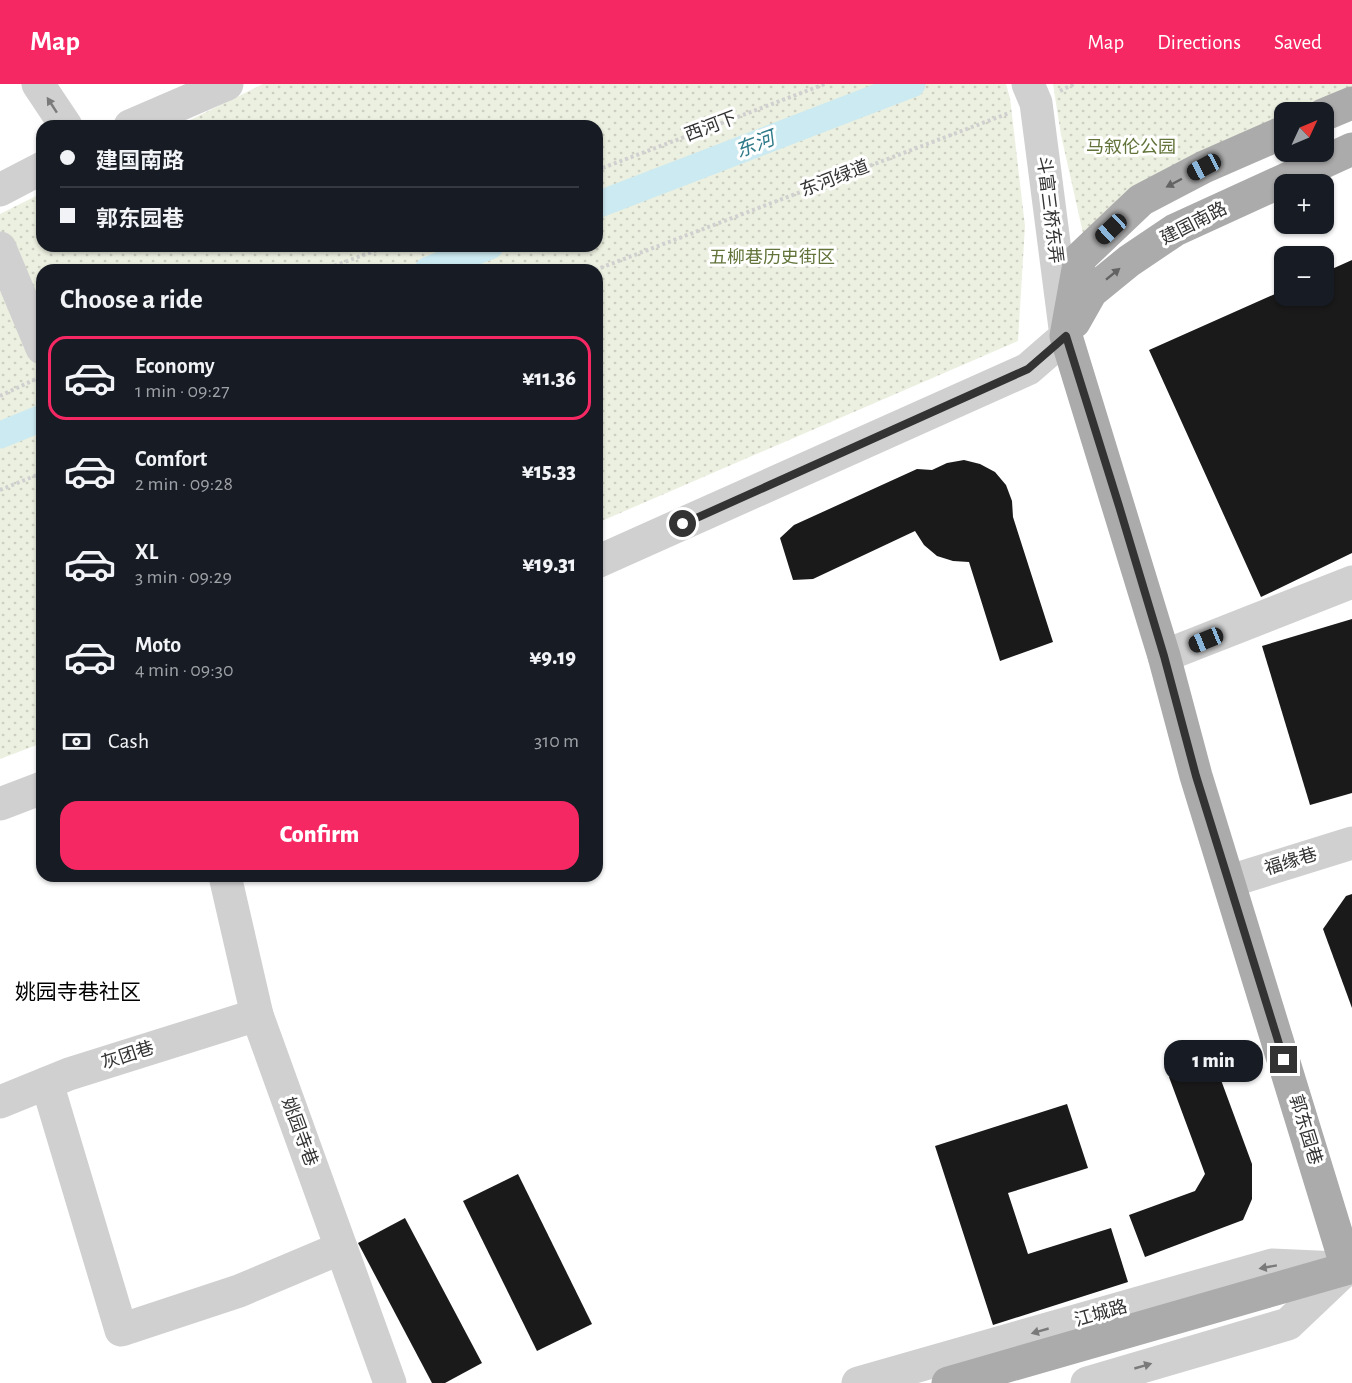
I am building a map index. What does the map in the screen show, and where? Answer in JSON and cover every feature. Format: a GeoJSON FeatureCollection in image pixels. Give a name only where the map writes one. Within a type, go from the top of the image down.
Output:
{"type":"FeatureCollection","features":[{"type":"Feature","properties":{"kind":"main road"},"geometry":{"type":"LineString","coordinates":[[1334,110],[1352,103]]}},
{"type":"Feature","properties":{"kind":"main road"},"geometry":{"type":"LineString","coordinates":[[1066,336],[1080,258],[1141,200],[1204,167],[1274,136]]}},
{"type":"Feature","properties":{"kind":"main road","name":"建国南路"},"geometry":{"type":"LineString","coordinates":[[1066,336],[1091,292],[1129,261],[1175,230],[1352,149]]}},
{"type":"Feature","properties":{"kind":"main road","name":"郭东园巷"},"geometry":{"type":"LineString","coordinates":[[1066,336],[1164,656],[1196,776],[1350,1271]]}},
{"type":"Feature","properties":{"kind":"main road","name":"江城路"},"geometry":{"type":"LineString","coordinates":[[948,1383],[1350,1271]]}},
{"type":"Feature","properties":{"kind":"street"},"geometry":{"type":"LineString","coordinates":[[38,84],[62,120]]}},
{"type":"Feature","properties":{"kind":"street"},"geometry":{"type":"LineString","coordinates":[[144,120],[227,84]]}},
{"type":"Feature","properties":{"kind":"street","name":"斗富三桥东弄"},"geometry":{"type":"LineString","coordinates":[[1032,93],[1066,336]]}},
{"type":"Feature","properties":{"kind":"street"},"geometry":{"type":"LineString","coordinates":[[0,190],[36,171]]}},
{"type":"Feature","properties":{"kind":"street"},"geometry":{"type":"LineString","coordinates":[[0,248],[36,334]]}},
{"type":"Feature","properties":{"kind":"street","name":"建国南路"},"geometry":{"type":"LineString","coordinates":[[603,559],[1028,369],[1066,336]]}},
{"type":"Feature","properties":{"kind":"street"},"geometry":{"type":"LineString","coordinates":[[1164,656],[1352,582]]}},
{"type":"Feature","properties":{"kind":"street"},"geometry":{"type":"LineString","coordinates":[[0,804],[36,790]]}},
{"type":"Feature","properties":{"kind":"street","name":"福缘巷"},"geometry":{"type":"LineString","coordinates":[[1230,881],[1352,843]]}},
{"type":"Feature","properties":{"kind":"street","name":"姚园寺巷"},"geometry":{"type":"LineString","coordinates":[[226,882],[257,1015],[390,1383]]}},
{"type":"Feature","properties":{"kind":"street","name":"灰团巷"},"geometry":{"type":"LineString","coordinates":[[0,1102],[69,1074],[257,1015]]}},
{"type":"Feature","properties":{"kind":"street"},"geometry":{"type":"LineString","coordinates":[[47,1083],[121,1330],[239,1291],[341,1248]]}},
{"type":"Feature","properties":{"kind":"street","name":"江城路"},"geometry":{"type":"LineString","coordinates":[[858,1383],[1272,1265],[1350,1271]]}},
{"type":"Feature","properties":{"kind":"street"},"geometry":{"type":"LineString","coordinates":[[1087,1383],[1288,1324],[1350,1271]]}},
{"type":"Feature","properties":{"kind":"path","name":"西河下"},"geometry":{"type":"LineString","coordinates":[[603,168],[825,84]]}},
{"type":"Feature","properties":{"kind":"path","name":"东河绿道"},"geometry":{"type":"LineString","coordinates":[[603,267],[1032,93],[1074,84]]}},
{"type":"Feature","properties":{"kind":"path"},"geometry":{"type":"LineString","coordinates":[[338,264],[372,252]]}},
{"type":"Feature","properties":{"kind":"path"},"geometry":{"type":"LineString","coordinates":[[0,396],[36,379]]}},
{"type":"Feature","properties":{"kind":"path"},"geometry":{"type":"LineString","coordinates":[[0,490],[36,475]]}},
{"type":"Feature","properties":{"kind":"green space","name":"五柳巷历史街区"},"geometry":{"type":"Polygon","coordinates":[[[263,84],[1006,84],[1010,98],[1025,226],[1018,341],[603,520],[603,264],[36,264],[36,745],[0,759],[0,214],[36,196],[36,252],[603,252],[603,120],[190,120],[263,84]]]}},
{"type":"Feature","properties":{"kind":"green space","name":"马叙伦公园"},"geometry":{"type":"Polygon","coordinates":[[[1053,84],[1352,84],[1352,110],[1334,111],[1334,102],[1274,102],[1274,149],[1085,242],[1061,135],[1053,84]]]}},
{"type":"Feature","properties":{"kind":"building"},"geometry":{"type":"Polygon","coordinates":[[[1352,260],[1352,553],[1261,597],[1149,350],[1274,294],[1274,306],[1334,306],[1334,268],[1352,260]]]}},
{"type":"Feature","properties":{"kind":"building"},"geometry":{"type":"Polygon","coordinates":[[[964,460],[980,464],[995,472],[1006,485],[1012,501],[1013,517],[1053,642],[1000,661],[969,562],[953,561],[937,556],[924,545],[915,531],[813,579],[793,580],[780,538],[794,525],[917,469],[932,470],[947,463],[964,460]]]}},
{"type":"Feature","properties":{"kind":"building"},"geometry":{"type":"Polygon","coordinates":[[[1352,619],[1352,793],[1310,805],[1262,646],[1352,619]]]}},
{"type":"Feature","properties":{"kind":"building"},"geometry":{"type":"Polygon","coordinates":[[[1352,894],[1352,1008],[1323,929],[1346,896],[1352,894]]]}},
{"type":"Feature","properties":{"kind":"building"},"geometry":{"type":"Polygon","coordinates":[[[1214,1061],[1252,1164],[1252,1199],[1243,1220],[1145,1257],[1129,1215],[1195,1191],[1205,1174],[1169,1077],[1214,1061]]]}},
{"type":"Feature","properties":{"kind":"building"},"geometry":{"type":"Polygon","coordinates":[[[1067,1104],[1088,1168],[1008,1193],[1028,1254],[1111,1228],[1128,1282],[993,1325],[935,1146],[1067,1104]]]}},
{"type":"Feature","properties":{"kind":"building"},"geometry":{"type":"Polygon","coordinates":[[[518,1174],[592,1324],[537,1351],[463,1201],[518,1174]]]}},
{"type":"Feature","properties":{"kind":"building"},"geometry":{"type":"Polygon","coordinates":[[[405,1218],[482,1363],[445,1383],[432,1383],[358,1243],[405,1218]]]}},
{"type":"Feature","properties":{"kind":"waterway","name":"东河"},"geometry":{"type":"LineString","coordinates":[[603,203],[912,84]]}},
{"type":"Feature","properties":{"kind":"waterway","name":"东河"},"geometry":{"type":"LineString","coordinates":[[444,264],[474,252]]}},
{"type":"Feature","properties":{"kind":"waterway","name":"东河"},"geometry":{"type":"LineString","coordinates":[[0,435],[36,420]]}},
{"type":"Feature","properties":{"kind":"district","name":"姚园寺巷社区"},"geometry":{"type":"Point","coordinates":[78,992]}},
{"type":"Feature","properties":{"kind":"route"},"geometry":{"type":"LineString","coordinates":[[683,524],[1028,369],[1066,336],[1164,656],[1196,776],[1284,1060]]}}]}
